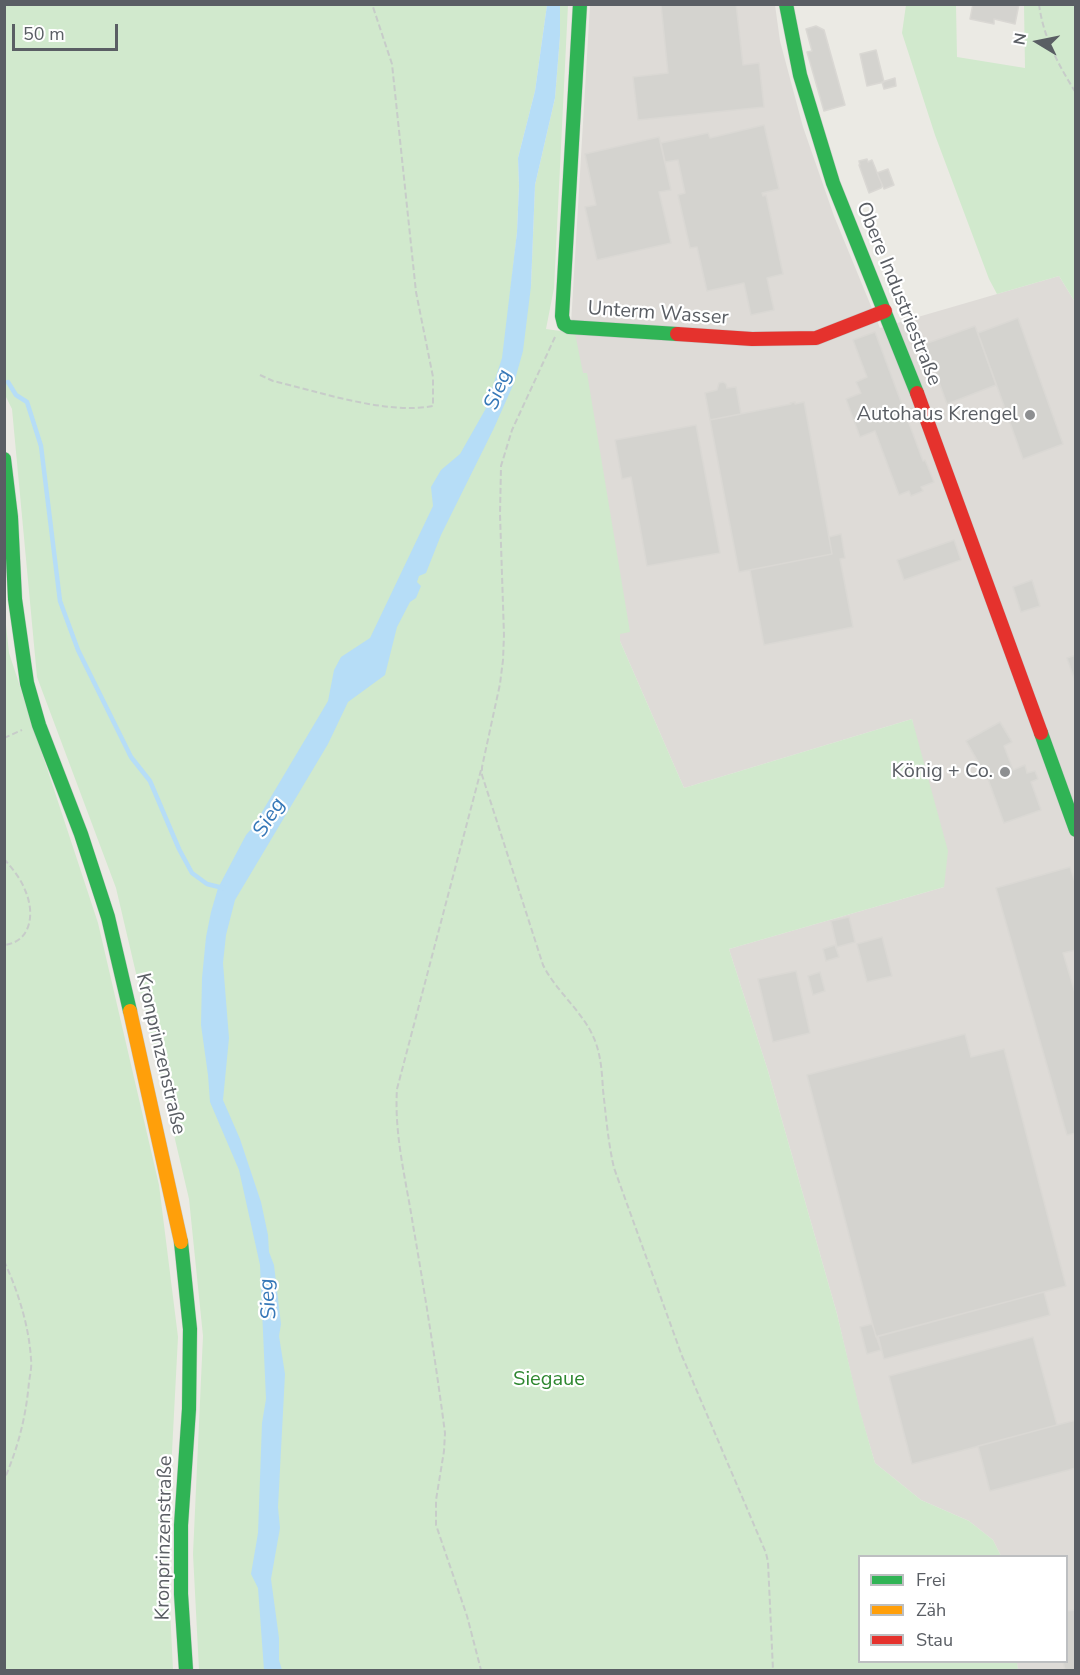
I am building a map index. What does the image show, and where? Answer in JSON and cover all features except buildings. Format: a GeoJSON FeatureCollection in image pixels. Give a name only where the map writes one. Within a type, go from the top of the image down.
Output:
{"type":"FeatureCollection","features":[{"type":"Feature","properties":{"kind":"street","name":"Unterm Wasser"},"geometry":{"type":"LineString","coordinates":[[579,4],[562,316],[564,324],[569,327],[671,335],[752,339],[816,338],[885,311]]}},
{"type":"Feature","properties":{"kind":"street","name":"Obere Industriestraße"},"geometry":{"type":"LineString","coordinates":[[786,4],[800,75],[833,183],[918,396],[1076,830]]}},
{"type":"Feature","properties":{"kind":"street","name":"Kronprinzenstraße"},"geometry":{"type":"LineString","coordinates":[[4,459],[11,517],[15,599],[27,684],[42,733],[81,834],[108,916],[183,1252],[190,1329],[189,1409],[181,1525],[186,1671]]}},
{"type":"Feature","properties":{"kind":"path"},"geometry":{"type":"LineString","coordinates":[[260,375],[273,381],[393,408],[416,410],[434,406],[433,377],[416,292],[393,64],[372,4]]}},
{"type":"Feature","properties":{"kind":"path"},"geometry":{"type":"LineString","coordinates":[[1039,4],[1042,25],[1062,72],[1076,93]]}},
{"type":"Feature","properties":{"kind":"path"},"geometry":{"type":"LineString","coordinates":[[482,1671],[467,1616],[436,1525],[436,1500],[445,1433],[397,1131],[397,1089],[482,767],[500,684],[504,635],[500,514],[501,466],[516,422],[549,348],[564,324]]}},
{"type":"Feature","properties":{"kind":"path"},"geometry":{"type":"LineString","coordinates":[[482,767],[482,775],[543,965],[586,1023],[597,1044],[609,1149],[614,1168],[687,1367],[766,1553],[773,1671]]}},
{"type":"Feature","properties":{"kind":"path"},"geometry":{"type":"LineString","coordinates":[[4,859],[26,891],[30,907],[28,931],[12,945],[4,945]]}},
{"type":"Feature","properties":{"kind":"path"},"geometry":{"type":"LineString","coordinates":[[4,1262],[13,1280],[27,1329],[32,1361],[24,1424],[17,1449],[4,1480]]}},
{"type":"Feature","properties":{"kind":"shaded area"},"geometry":{"type":"Polygon","coordinates":[[[590,5],[775,5],[780,41],[803,127],[834,216],[880,328],[1059,276],[1075,302],[1075,1670],[1018,1670],[1017,1664],[1068,1663],[1068,1555],[1000,1555],[993,1540],[969,1521],[921,1500],[875,1463],[859,1409],[837,1314],[768,1071],[729,949],[944,887],[912,719],[684,788],[620,641],[589,409],[570,341],[590,5]]]}},
{"type":"Feature","properties":{"kind":"green space","name":"Siegaue"},"geometry":{"type":"Polygon","coordinates":[[[4,5],[547,5],[535,91],[518,158],[517,232],[507,324],[531,286],[535,185],[555,98],[560,5],[568,5],[554,288],[546,329],[575,333],[583,373],[587,373],[630,632],[620,634],[620,641],[684,788],[912,719],[948,851],[944,887],[729,949],[768,1071],[837,1314],[875,1463],[921,1500],[969,1521],[993,1540],[1000,1555],[858,1555],[858,1663],[1017,1663],[1018,1670],[199,1670],[193,1554],[203,1336],[189,1199],[116,888],[37,677],[12,409],[4,393],[4,5]]]}},
{"type":"Feature","properties":{"kind":"green space"},"geometry":{"type":"Polygon","coordinates":[[[906,5],[956,5],[957,57],[1025,68],[1024,5],[1075,5],[1075,302],[1059,276],[997,294],[989,279],[935,135],[902,33],[906,5]]]}},
{"type":"Feature","properties":{"kind":"green space"},"geometry":{"type":"Polygon","coordinates":[[[4,606],[9,653],[98,923],[159,1185],[178,1337],[167,1548],[173,1670],[5,1670],[4,606]]]}},
{"type":"Feature","properties":{"kind":"water","name":"Sieg"},"geometry":{"type":"Polygon","coordinates":[[[547,5],[560,5],[555,98],[535,185],[531,286],[523,351],[514,383],[441,535],[426,573],[419,576],[417,582],[421,586],[397,627],[385,675],[348,702],[328,744],[235,900],[226,935],[223,963],[229,1038],[223,1100],[240,1139],[261,1202],[269,1252],[274,1265],[281,1324],[279,1336],[285,1374],[278,1507],[280,1528],[271,1579],[282,1670],[264,1670],[258,1588],[251,1574],[258,1533],[262,1423],[266,1399],[260,1265],[239,1170],[210,1102],[201,1025],[206,937],[218,888],[246,835],[328,701],[334,670],[341,657],[370,638],[433,506],[431,487],[441,470],[460,454],[485,410],[502,358],[517,232],[518,158],[535,91],[547,5]]]}},
{"type":"Feature","properties":{"kind":"waterway"},"geometry":{"type":"LineString","coordinates":[[8,382],[16,395],[27,402],[41,446],[60,601],[78,650],[131,757],[150,781],[179,849],[192,873],[207,884],[223,888]]}},
{"type":"Feature","properties":{"kind":"traffic: fast"},"geometry":{"type":"LineString","coordinates":[[580,4],[562,316],[564,324],[569,327],[677,334]]}},
{"type":"Feature","properties":{"kind":"traffic: fast"},"geometry":{"type":"LineString","coordinates":[[786,4],[800,75],[833,183],[917,393]]}},
{"type":"Feature","properties":{"kind":"traffic: fast"},"geometry":{"type":"LineString","coordinates":[[4,459],[11,517],[15,599],[27,683],[39,725],[81,834],[108,917],[130,1011]]}},
{"type":"Feature","properties":{"kind":"traffic: fast"},"geometry":{"type":"LineString","coordinates":[[1041,733],[1076,830]]}},
{"type":"Feature","properties":{"kind":"traffic: fast"},"geometry":{"type":"LineString","coordinates":[[181,1242],[190,1329],[189,1409],[181,1525],[181,1594],[186,1670]]}},
{"type":"Feature","properties":{"kind":"traffic: slow"},"geometry":{"type":"LineString","coordinates":[[130,1011],[181,1242]]}},
{"type":"Feature","properties":{"kind":"traffic: jam"},"geometry":{"type":"LineString","coordinates":[[677,334],[752,339],[816,338],[885,311]]}},
{"type":"Feature","properties":{"kind":"traffic: jam"},"geometry":{"type":"LineString","coordinates":[[917,393],[1041,733]]}},
{"type":"Feature","properties":{"kind":"place","name":"Autohaus Krengel"},"geometry":{"type":"Point","coordinates":[1030,415]}},
{"type":"Feature","properties":{"kind":"place","name":"König + Co."},"geometry":{"type":"Point","coordinates":[1005,772]}}]}
